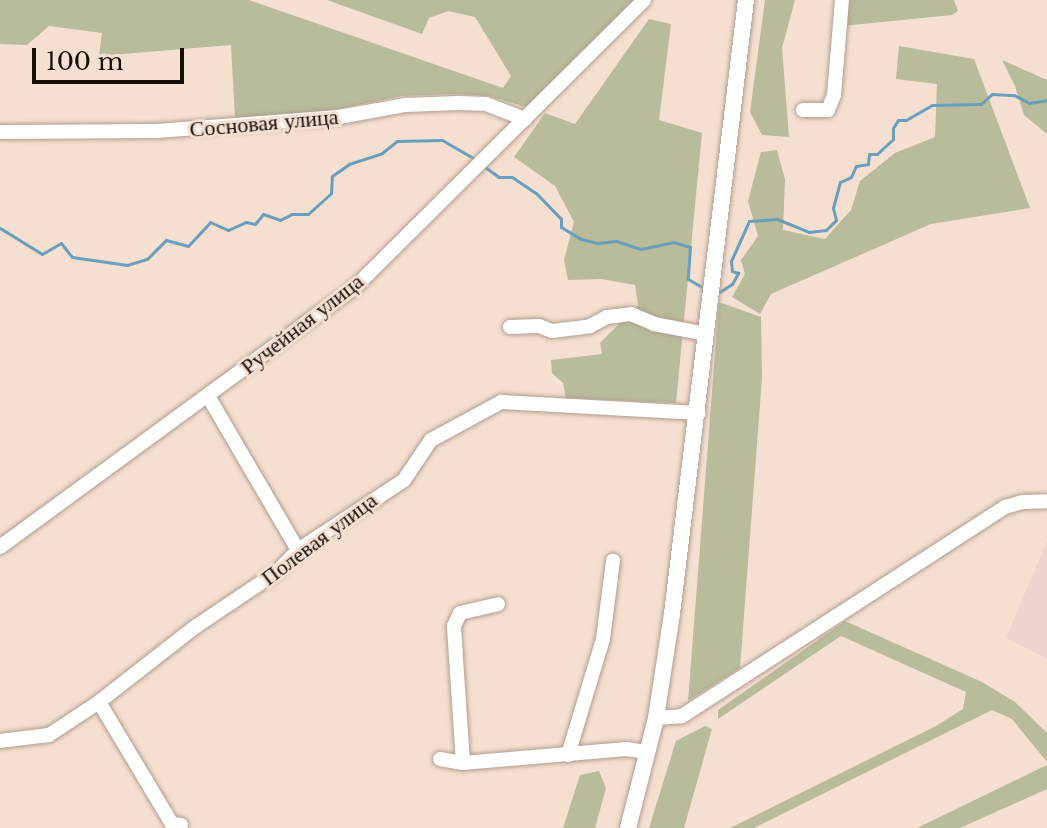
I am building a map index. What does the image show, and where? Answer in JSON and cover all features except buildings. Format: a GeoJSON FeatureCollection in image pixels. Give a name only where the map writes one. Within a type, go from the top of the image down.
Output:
{"type":"FeatureCollection","features":[{"type":"Feature","properties":{"kind":"main road"},"geometry":{"type":"LineString","coordinates":[[628,828],[656,718],[699,413],[746,0]]}},
{"type":"Feature","properties":{"kind":"street","name":"Ручейная улица"},"geometry":{"type":"LineString","coordinates":[[0,547],[353,289],[644,0]]}},
{"type":"Feature","properties":{"kind":"street"},"geometry":{"type":"LineString","coordinates":[[803,110],[828,110],[834,95],[842,0]]}},
{"type":"Feature","properties":{"kind":"street","name":"Сосновая улица"},"geometry":{"type":"LineString","coordinates":[[0,132],[157,131],[339,117],[406,105],[458,103],[486,104],[525,119]]}},
{"type":"Feature","properties":{"kind":"street"},"geometry":{"type":"LineString","coordinates":[[510,327],[539,326],[552,331],[631,314],[654,324],[707,334]]}},
{"type":"Feature","properties":{"kind":"street"},"geometry":{"type":"LineString","coordinates":[[208,396],[298,550]]}},
{"type":"Feature","properties":{"kind":"street","name":"Полевая улица"},"geometry":{"type":"LineString","coordinates":[[0,741],[49,735],[99,702],[195,627],[277,572],[298,550],[404,480],[431,440],[501,402],[699,413]]}},
{"type":"Feature","properties":{"kind":"street"},"geometry":{"type":"LineString","coordinates":[[656,718],[682,716],[1005,507],[1023,502],[1047,501]]}},
{"type":"Feature","properties":{"kind":"street"},"geometry":{"type":"LineString","coordinates":[[568,755],[603,639],[613,561]]}},
{"type":"Feature","properties":{"kind":"street"},"geometry":{"type":"LineString","coordinates":[[463,763],[462,704],[452,636],[460,613],[498,604]]}},
{"type":"Feature","properties":{"kind":"street"},"geometry":{"type":"LineString","coordinates":[[99,702],[172,824],[181,825]]}},
{"type":"Feature","properties":{"kind":"street"},"geometry":{"type":"LineString","coordinates":[[440,759],[463,763],[626,749],[648,752]]}},
{"type":"Feature","properties":{"kind":"shaded area"},"geometry":{"type":"Polygon","coordinates":[[[1047,541],[1047,659],[1006,638],[1047,541]]]}},
{"type":"Feature","properties":{"kind":"green space"},"geometry":{"type":"Polygon","coordinates":[[[0,0],[249,0],[503,88],[511,76],[475,17],[448,11],[429,18],[422,34],[327,0],[634,0],[525,107],[489,96],[402,96],[333,110],[235,118],[231,45],[99,56],[102,33],[49,26],[27,45],[0,44],[0,0]]]}},
{"type":"Feature","properties":{"kind":"green space"},"geometry":{"type":"Polygon","coordinates":[[[765,0],[795,0],[782,48],[789,137],[762,135],[750,112],[765,0]]]}},
{"type":"Feature","properties":{"kind":"green space"},"geometry":{"type":"Polygon","coordinates":[[[843,0],[954,0],[958,11],[952,15],[842,26],[843,0]]]}},
{"type":"Feature","properties":{"kind":"green space"},"geometry":{"type":"Polygon","coordinates":[[[649,19],[671,24],[659,120],[702,133],[676,403],[566,398],[563,383],[552,373],[551,360],[602,354],[600,343],[638,305],[635,285],[601,279],[568,280],[564,260],[574,222],[555,186],[514,157],[545,113],[575,124],[649,19]]]}},
{"type":"Feature","properties":{"kind":"green space"},"geometry":{"type":"Polygon","coordinates":[[[899,46],[974,59],[1030,208],[931,224],[771,294],[760,314],[732,297],[745,274],[741,260],[758,236],[748,201],[761,152],[777,150],[785,179],[783,230],[825,239],[851,210],[860,181],[895,153],[935,137],[937,84],[896,79],[899,46]]]}},
{"type":"Feature","properties":{"kind":"green space"},"geometry":{"type":"Polygon","coordinates":[[[1002,60],[1047,80],[1047,134],[1024,115],[1015,86],[1002,60]]]}},
{"type":"Feature","properties":{"kind":"green space"},"geometry":{"type":"Polygon","coordinates":[[[719,302],[761,317],[762,378],[740,668],[688,701],[719,302]]]}},
{"type":"Feature","properties":{"kind":"green space"},"geometry":{"type":"Polygon","coordinates":[[[845,621],[982,682],[1015,702],[1047,733],[1047,762],[1012,719],[992,710],[754,828],[730,828],[936,726],[963,709],[966,692],[841,636],[718,719],[718,710],[845,621]]]}},
{"type":"Feature","properties":{"kind":"green space"},"geometry":{"type":"Polygon","coordinates":[[[705,726],[712,729],[684,828],[649,828],[676,741],[705,726]]]}},
{"type":"Feature","properties":{"kind":"green space"},"geometry":{"type":"Polygon","coordinates":[[[1047,765],[1047,789],[960,828],[917,828],[1047,765]]]}},
{"type":"Feature","properties":{"kind":"green space"},"geometry":{"type":"Polygon","coordinates":[[[599,771],[606,788],[595,828],[563,828],[580,775],[599,771]]]}},
{"type":"Feature","properties":{"kind":"waterway"},"geometry":{"type":"LineString","coordinates":[[718,293],[732,284],[738,273],[732,271],[731,261],[749,221],[777,219],[809,232],[826,230],[836,220],[833,208],[840,182],[851,177],[856,166],[868,164],[869,154],[877,154],[893,139],[893,128],[898,120],[906,120],[932,105],[981,104],[992,94],[1014,95],[1029,103],[1047,100]]}},
{"type":"Feature","properties":{"kind":"waterway"},"geometry":{"type":"LineString","coordinates":[[0,228],[42,254],[61,243],[72,257],[127,265],[147,259],[166,240],[188,246],[210,222],[228,230],[246,222],[255,224],[263,214],[280,220],[292,214],[308,214],[331,193],[332,176],[349,164],[382,153],[397,141],[442,140],[476,160]]}},
{"type":"Feature","properties":{"kind":"waterway"},"geometry":{"type":"LineString","coordinates":[[485,167],[499,177],[512,177],[536,193],[561,219],[561,227],[581,239],[597,243],[616,241],[641,249],[673,242],[690,247],[688,279],[707,290]]}}]}
